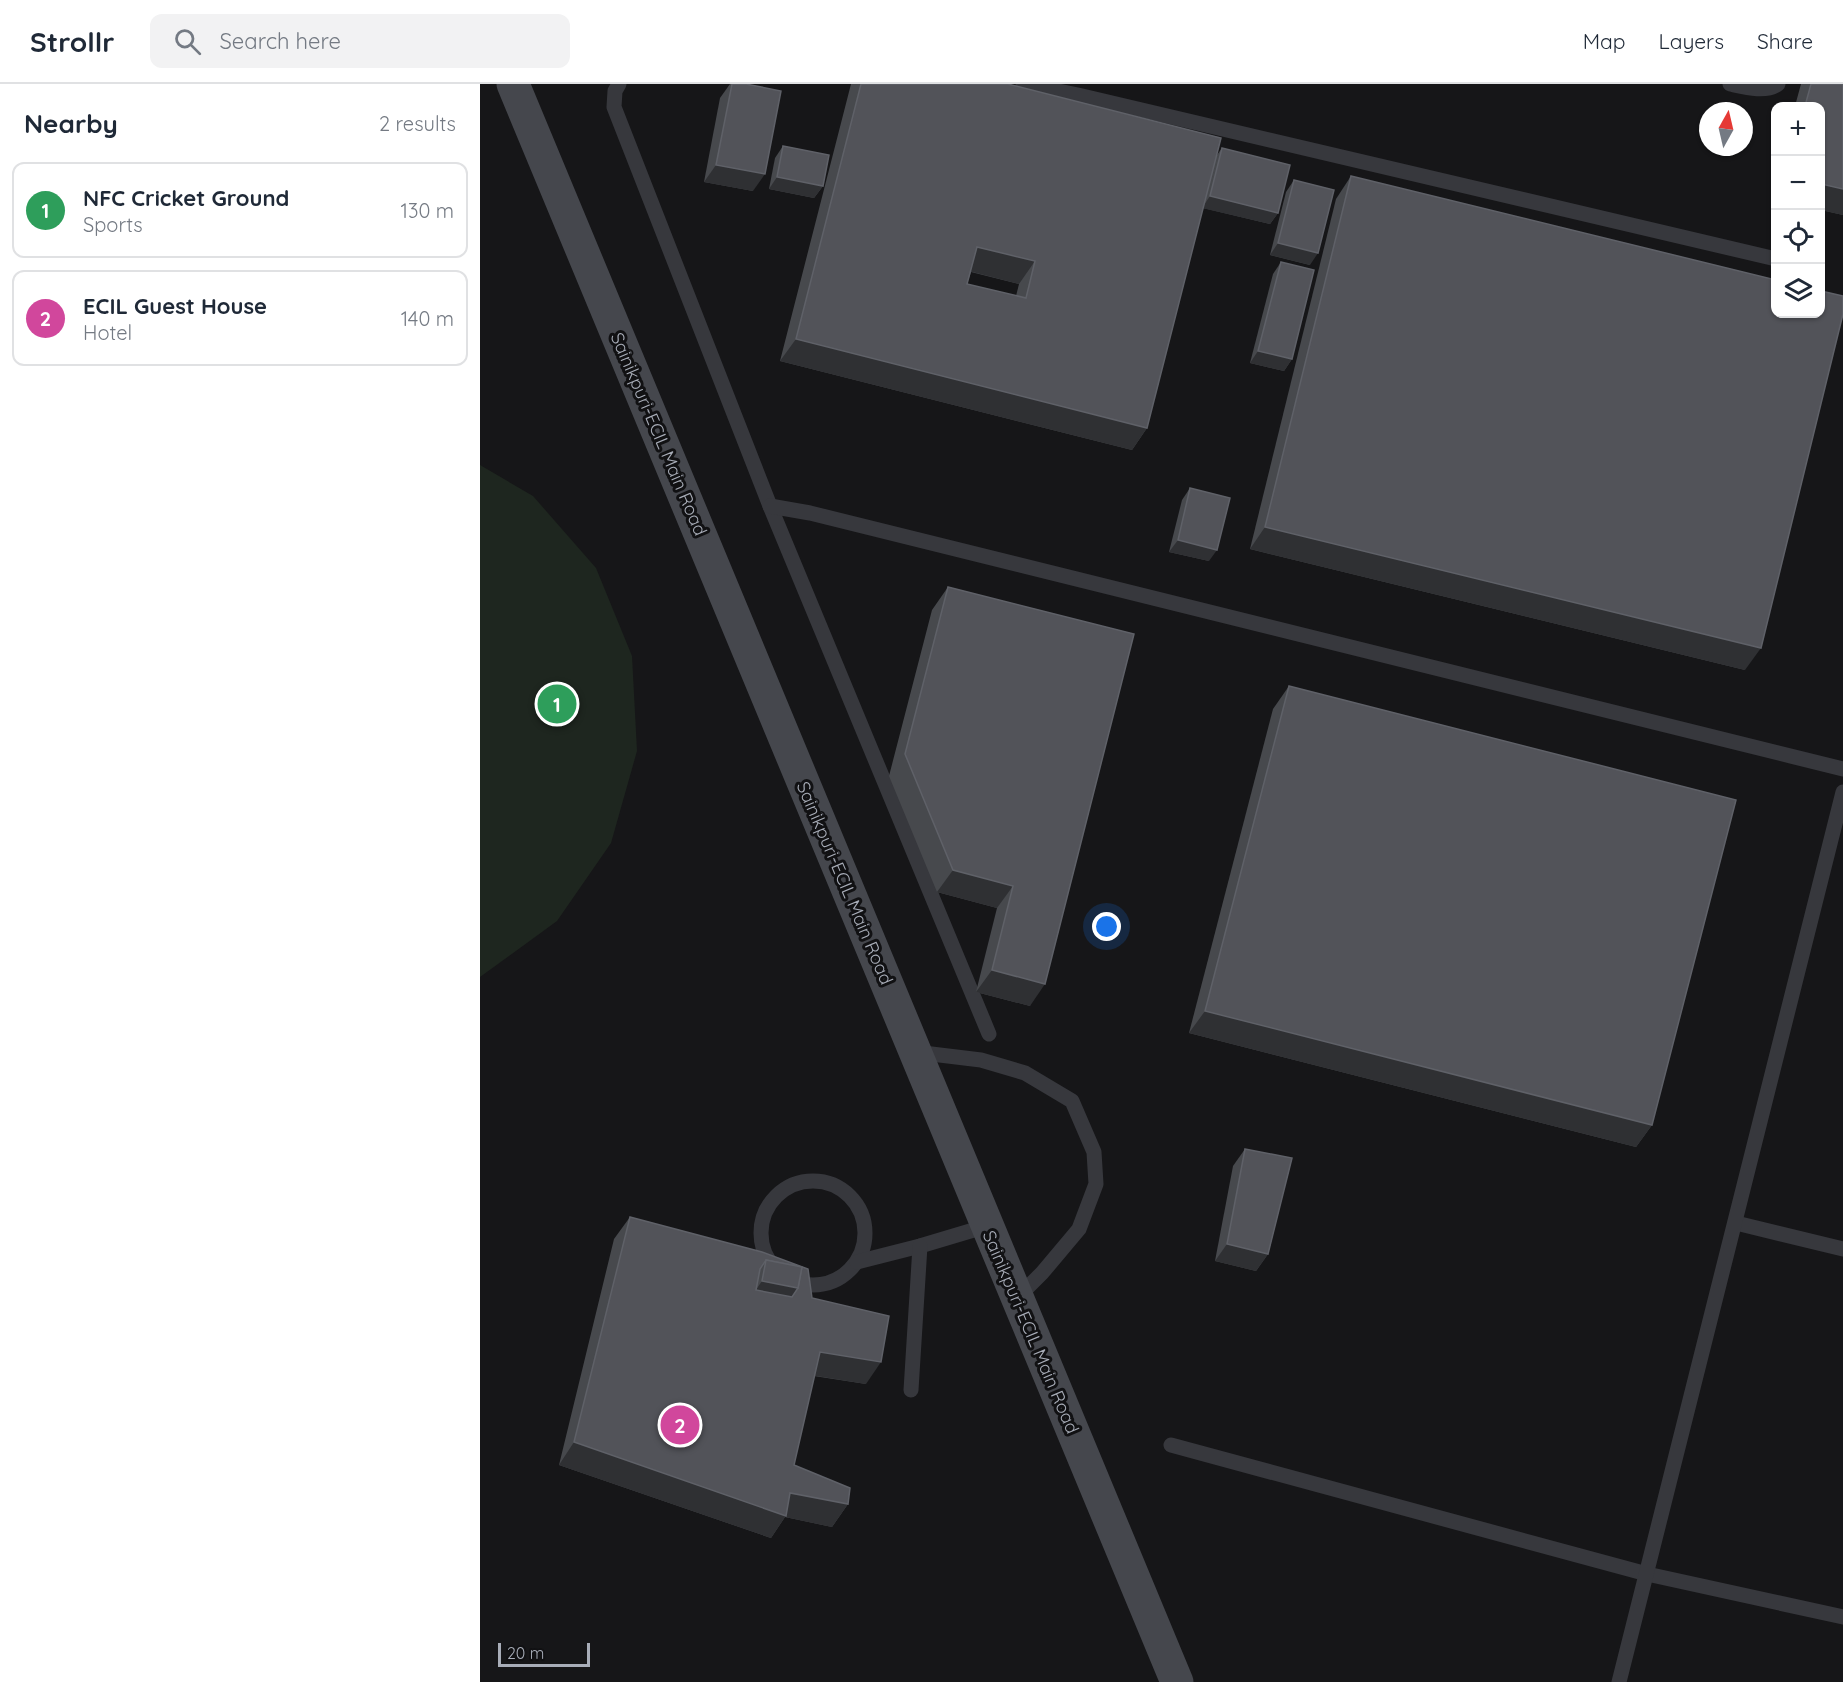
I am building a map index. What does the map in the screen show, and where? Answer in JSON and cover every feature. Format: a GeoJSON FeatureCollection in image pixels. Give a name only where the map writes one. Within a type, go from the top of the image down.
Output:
{"type":"FeatureCollection","features":[{"type":"Feature","properties":{"kind":"street","name":"Sainikpuri-ECIL Main Road"},"geometry":{"type":"LineString","coordinates":[[513,84],[1176,1682]]}},
{"type":"Feature","properties":{"kind":"lane"},"geometry":{"type":"LineString","coordinates":[[620,84],[615,91],[614,107],[770,506],[989,1034]]}},
{"type":"Feature","properties":{"kind":"lane"},"geometry":{"type":"LineString","coordinates":[[1023,84],[1771,258]]}},
{"type":"Feature","properties":{"kind":"lane"},"geometry":{"type":"LineString","coordinates":[[1730,84],[1749,88],[1773,87],[1778,84]]}},
{"type":"Feature","properties":{"kind":"lane"},"geometry":{"type":"LineString","coordinates":[[770,506],[810,513],[1843,769]]}},
{"type":"Feature","properties":{"kind":"lane"},"geometry":{"type":"LineString","coordinates":[[1619,1682],[1843,792]]}},
{"type":"Feature","properties":{"kind":"lane"},"geometry":{"type":"LineString","coordinates":[[915,1052],[981,1060],[1025,1073],[1072,1101],[1094,1152],[1096,1184],[1079,1229],[1042,1273],[1017,1298]]}},
{"type":"Feature","properties":{"kind":"lane"},"geometry":{"type":"LineString","coordinates":[[857,1262],[864,1246],[863,1221],[852,1199],[840,1188],[824,1182],[807,1181],[790,1185],[776,1195],[766,1208],[760,1224],[760,1242],[766,1259],[778,1273],[793,1282],[811,1286],[829,1283],[845,1275],[857,1262],[987,1226]]}},
{"type":"Feature","properties":{"kind":"lane"},"geometry":{"type":"LineString","coordinates":[[1736,1223],[1843,1250]]}},
{"type":"Feature","properties":{"kind":"lane"},"geometry":{"type":"LineString","coordinates":[[911,1390],[920,1246]]}},
{"type":"Feature","properties":{"kind":"lane"},"geometry":{"type":"LineString","coordinates":[[1171,1444],[1647,1574],[1843,1617]]}},
{"type":"Feature","properties":{"kind":"shaded area"},"geometry":{"type":"Polygon","coordinates":[[[480,465],[533,496],[596,568],[632,656],[637,751],[611,843],[557,921],[480,977],[480,465]]]}},
{"type":"Feature","properties":{"kind":"building"},"geometry":{"type":"Polygon","coordinates":[[[732,84],[746,84],[781,91],[765,174],[716,165],[732,84]]]}},
{"type":"Feature","properties":{"kind":"building"},"geometry":{"type":"Polygon","coordinates":[[[861,84],[1008,84],[1221,138],[1147,428],[796,339],[861,84]],[[977,247],[967,284],[1026,298],[1035,261],[977,247]]]}},
{"type":"Feature","properties":{"kind":"building"},"geometry":{"type":"Polygon","coordinates":[[[1811,84],[1843,84],[1843,189],[1825,185],[1825,102],[1806,102],[1811,84]]]}},
{"type":"Feature","properties":{"kind":"building"},"geometry":{"type":"Polygon","coordinates":[[[783,146],[829,155],[823,186],[777,177],[783,146]]]}},
{"type":"Feature","properties":{"kind":"building"},"geometry":{"type":"Polygon","coordinates":[[[1222,148],[1290,165],[1278,213],[1210,196],[1222,148]]]}},
{"type":"Feature","properties":{"kind":"building"},"geometry":{"type":"Polygon","coordinates":[[[1351,176],[1771,279],[1771,318],[1825,318],[1825,292],[1843,296],[1843,314],[1761,648],[1265,527],[1351,176]]]}},
{"type":"Feature","properties":{"kind":"building"},"geometry":{"type":"Polygon","coordinates":[[[1294,180],[1334,190],[1318,253],[1278,243],[1294,180]]]}},
{"type":"Feature","properties":{"kind":"building"},"geometry":{"type":"Polygon","coordinates":[[[1281,262],[1314,270],[1292,359],[1258,351],[1281,262]]]}},
{"type":"Feature","properties":{"kind":"building"},"geometry":{"type":"Polygon","coordinates":[[[1190,488],[1230,498],[1217,550],[1178,540],[1190,488]]]}},
{"type":"Feature","properties":{"kind":"building"},"geometry":{"type":"Polygon","coordinates":[[[948,587],[1134,634],[1045,984],[992,970],[1013,886],[953,870],[905,754],[948,587]]]}},
{"type":"Feature","properties":{"kind":"building"},"geometry":{"type":"Polygon","coordinates":[[[1289,686],[1736,800],[1652,1125],[1205,1011],[1289,686]]]}},
{"type":"Feature","properties":{"kind":"building"},"geometry":{"type":"Polygon","coordinates":[[[1245,1149],[1292,1158],[1268,1254],[1227,1244],[1245,1149]]]}},
{"type":"Feature","properties":{"kind":"building"},"geometry":{"type":"Polygon","coordinates":[[[630,1217],[762,1252],[808,1269],[812,1298],[889,1316],[881,1362],[820,1352],[794,1465],[850,1488],[848,1504],[790,1493],[786,1516],[574,1442],[630,1217]],[[766,1260],[760,1269],[756,1290],[792,1297],[798,1288],[802,1267],[766,1260]]]}},
{"type":"Feature","properties":{"kind":"building"},"geometry":{"type":"Polygon","coordinates":[[[766,1260],[802,1267],[798,1288],[762,1281],[766,1260]]]}},
{"type":"Feature","properties":{"kind":"place","name":"NFC Cricket Ground"},"geometry":{"type":"Point","coordinates":[557,704]}},
{"type":"Feature","properties":{"kind":"place","name":"ECIL Guest House"},"geometry":{"type":"Point","coordinates":[680,1425]}}]}
